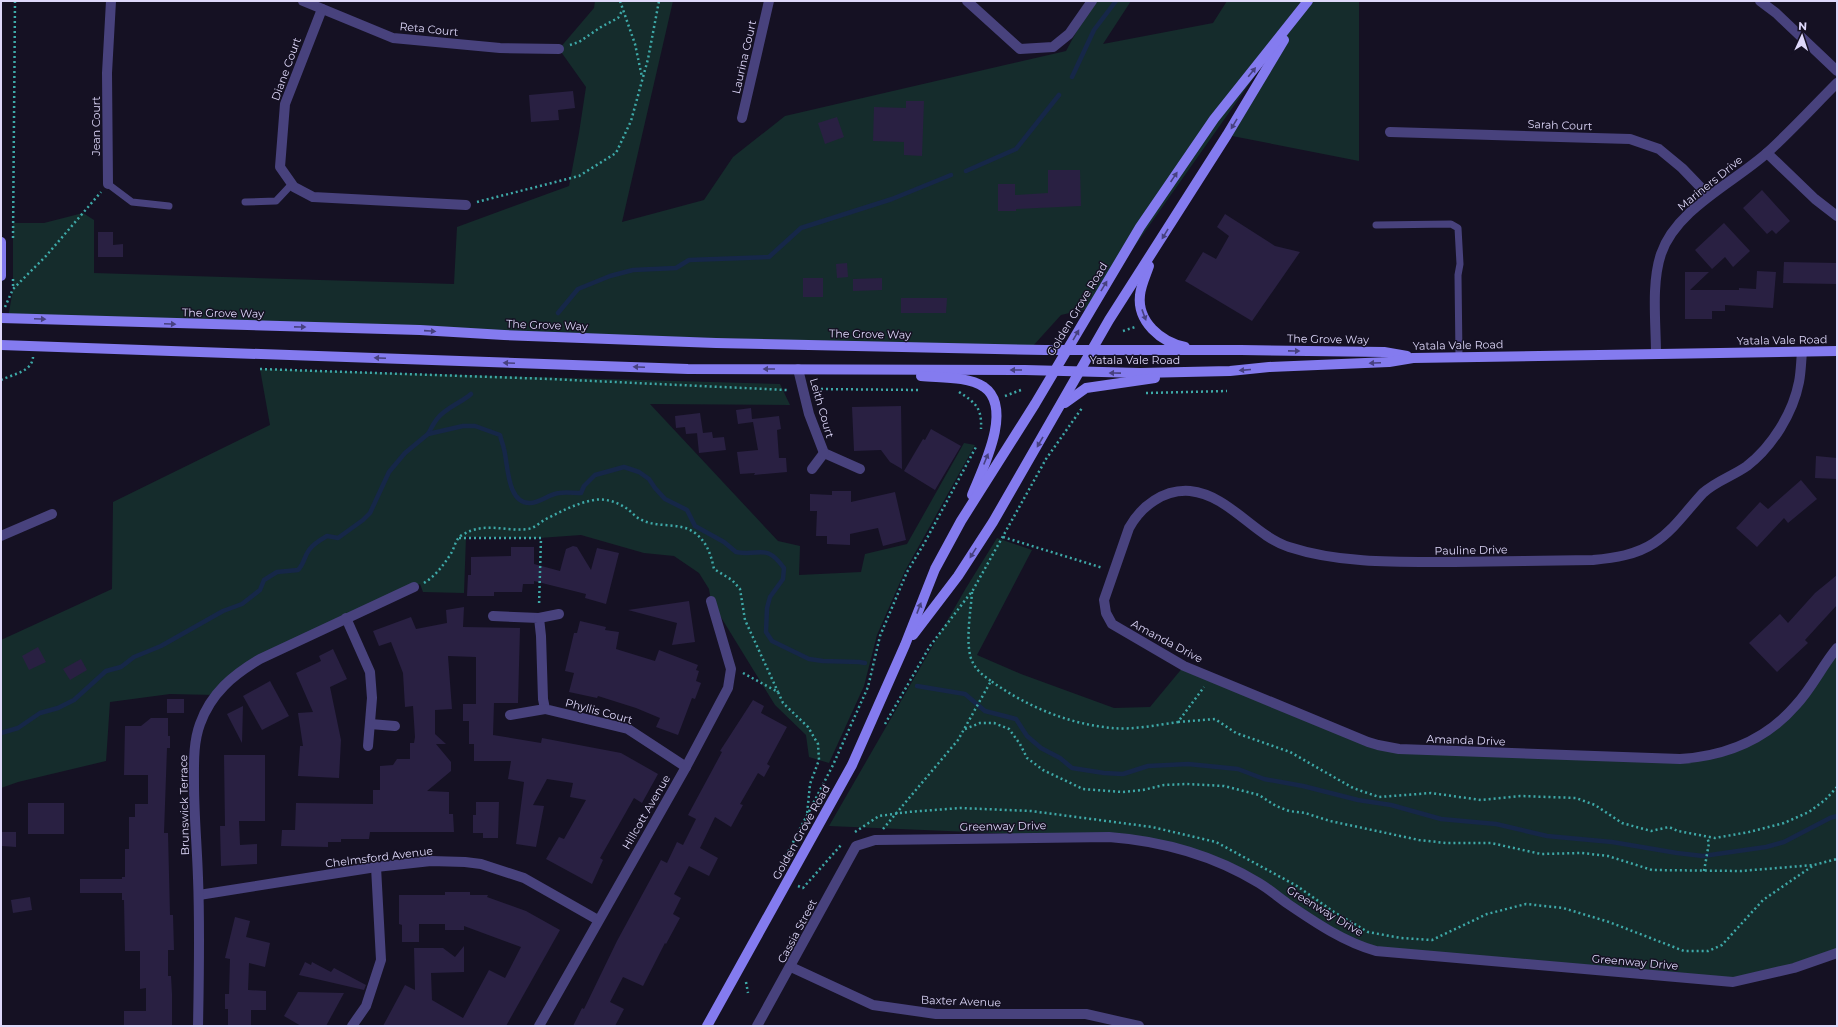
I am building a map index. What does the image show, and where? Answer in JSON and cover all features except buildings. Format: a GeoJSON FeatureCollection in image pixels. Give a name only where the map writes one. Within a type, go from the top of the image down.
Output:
{"type":"FeatureCollection","features":[{"type":"Feature","properties":{"kind":"main road","name":"Golden Grove Road"},"geometry":{"type":"LineString","coordinates":[[905,645],[958,576],[993,522],[1109,320],[1155,251],[1307,4]]}},
{"type":"Feature","properties":{"kind":"main road","name":"Golden Grove Road"},"geometry":{"type":"LineString","coordinates":[[707,1026],[852,765],[905,645],[935,568],[961,521],[1055,371],[1140,227],[1214,119],[1307,4]]}},
{"type":"Feature","properties":{"kind":"main road"},"geometry":{"type":"LineString","coordinates":[[1,242],[1,276]]}},
{"type":"Feature","properties":{"kind":"main road"},"geometry":{"type":"LineString","coordinates":[[1155,251],[1140,296],[1141,307],[1146,322],[1163,339],[1200,350]]}},
{"type":"Feature","properties":{"kind":"main road","name":"The Grove Way"},"geometry":{"type":"LineString","coordinates":[[2,314],[709,343],[1092,350]]}},
{"type":"Feature","properties":{"kind":"main road"},"geometry":{"type":"LineString","coordinates":[[1,345],[680,369],[1080,372]]}},
{"type":"Feature","properties":{"kind":"main road","name":"Yatala Vale Road"},"geometry":{"type":"LineString","coordinates":[[1092,350],[1241,350]]}},
{"type":"Feature","properties":{"kind":"main road","name":"The Grove Way"},"geometry":{"type":"LineString","coordinates":[[1241,350],[1384,352],[1413,358]]}},
{"type":"Feature","properties":{"kind":"main road","name":"Yatala Vale Road"},"geometry":{"type":"LineString","coordinates":[[1080,372],[1182,372],[1377,362],[1413,358],[1837,351]]}},
{"type":"Feature","properties":{"kind":"main road"},"geometry":{"type":"LineString","coordinates":[[850,370],[962,380],[978,384],[988,391],[994,401],[996,427],[991,446],[961,521]]}},
{"type":"Feature","properties":{"kind":"main road"},"geometry":{"type":"LineString","coordinates":[[1059,408],[1086,388],[1138,381],[1182,372]]}},
{"type":"Feature","properties":{"kind":"street","name":"Jean Court"},"geometry":{"type":"LineString","coordinates":[[108,184],[107,73],[111,1]]}},
{"type":"Feature","properties":{"kind":"street","name":"Reta Court"},"geometry":{"type":"LineString","coordinates":[[303,1],[394,38],[500,48],[559,49]]}},
{"type":"Feature","properties":{"kind":"street","name":"Laurina Court"},"geometry":{"type":"LineString","coordinates":[[742,118],[769,1]]}},
{"type":"Feature","properties":{"kind":"street"},"geometry":{"type":"LineString","coordinates":[[967,1],[1020,49],[1053,47],[1069,34],[1092,1]]}},
{"type":"Feature","properties":{"kind":"street"},"geometry":{"type":"LineString","coordinates":[[1760,1],[1837,71]]}},
{"type":"Feature","properties":{"kind":"street","name":"Diane Court"},"geometry":{"type":"LineString","coordinates":[[322,9],[285,104],[280,167],[294,187],[313,197],[466,205]]}},
{"type":"Feature","properties":{"kind":"street","name":"Mariners Drive"},"geometry":{"type":"LineString","coordinates":[[1656,354],[1657,269],[1662,252],[1669,238],[1682,222],[1709,196],[1767,153],[1837,83]]}},
{"type":"Feature","properties":{"kind":"street","name":"Sarah Court"},"geometry":{"type":"LineString","coordinates":[[1390,132],[1630,139],[1659,149],[1682,168],[1709,196]]}},
{"type":"Feature","properties":{"kind":"street"},"geometry":{"type":"LineString","coordinates":[[1767,153],[1815,198],[1837,216]]}},
{"type":"Feature","properties":{"kind":"street","name":"Pauline Drive"},"geometry":{"type":"LineString","coordinates":[[1107,589],[1135,517],[1143,508],[1155,499],[1169,493],[1190,491],[1215,498],[1272,539],[1288,547],[1380,563],[1593,560],[1616,557],[1637,551],[1654,543],[1670,530],[1713,485],[1747,466],[1765,448],[1783,423],[1793,401],[1799,382],[1802,352]]}},
{"type":"Feature","properties":{"kind":"street","name":"Leith Court"},"geometry":{"type":"LineString","coordinates":[[798,369],[809,414],[824,453],[860,469]]}},
{"type":"Feature","properties":{"kind":"street","name":"Leith Court"},"geometry":{"type":"LineString","coordinates":[[812,469],[824,453]]}},
{"type":"Feature","properties":{"kind":"street"},"geometry":{"type":"LineString","coordinates":[[1,536],[52,514]]}},
{"type":"Feature","properties":{"kind":"street","name":"Brunswick Terrace"},"geometry":{"type":"LineString","coordinates":[[198,1026],[199,894],[194,796],[194,756],[200,724],[211,701],[228,681],[260,659],[417,586]]}},
{"type":"Feature","properties":{"kind":"street","name":"Amanda Drive"},"geometry":{"type":"LineString","coordinates":[[1107,589],[1104,600],[1106,613],[1112,624],[1184,666],[1368,742],[1388,748],[1453,752],[1680,759],[1709,756],[1733,750],[1766,732],[1796,706],[1837,648]]}},
{"type":"Feature","properties":{"kind":"street","name":"Hillcott Avenue"},"geometry":{"type":"LineString","coordinates":[[539,1026],[686,767],[724,695],[730,679],[731,669],[711,601]]}},
{"type":"Feature","properties":{"kind":"street"},"geometry":{"type":"LineString","coordinates":[[493,616],[539,618],[559,614]]}},
{"type":"Feature","properties":{"kind":"street"},"geometry":{"type":"LineString","coordinates":[[346,618],[370,672],[372,698],[368,746]]}},
{"type":"Feature","properties":{"kind":"street"},"geometry":{"type":"LineString","coordinates":[[539,618],[543,699],[546,709]]}},
{"type":"Feature","properties":{"kind":"street","name":"Phyllis Court"},"geometry":{"type":"LineString","coordinates":[[510,715],[546,709],[628,729],[686,767]]}},
{"type":"Feature","properties":{"kind":"street"},"geometry":{"type":"LineString","coordinates":[[370,724],[395,726]]}},
{"type":"Feature","properties":{"kind":"street","name":"Greenway Drive"},"geometry":{"type":"LineString","coordinates":[[856,846],[875,840],[1109,837],[1134,839],[1176,847],[1236,870],[1260,883],[1288,904],[1337,935],[1360,946],[1376,951],[1733,982],[1794,968],[1837,953]]}},
{"type":"Feature","properties":{"kind":"street","name":"Cassia Street"},"geometry":{"type":"LineString","coordinates":[[757,1026],[791,967],[856,846]]}},
{"type":"Feature","properties":{"kind":"street","name":"Chelmsford Avenue"},"geometry":{"type":"LineString","coordinates":[[199,894],[376,867],[431,861],[481,864],[524,878],[598,920]]}},
{"type":"Feature","properties":{"kind":"street"},"geometry":{"type":"LineString","coordinates":[[352,1026],[366,1006],[381,960],[376,867]]}},
{"type":"Feature","properties":{"kind":"street","name":"Baxter Avenue"},"geometry":{"type":"LineString","coordinates":[[791,967],[873,1005],[936,1014],[1086,1014],[1139,1026]]}},
{"type":"Feature","properties":{"kind":"lane"},"geometry":{"type":"LineString","coordinates":[[108,184],[132,202],[168,206]]}},
{"type":"Feature","properties":{"kind":"lane"},"geometry":{"type":"LineString","coordinates":[[245,202],[276,201],[292,184]]}},
{"type":"Feature","properties":{"kind":"lane"},"geometry":{"type":"LineString","coordinates":[[1376,225],[1451,224],[1458,228],[1460,264],[1458,275],[1459,357]]}},
{"type":"Feature","properties":{"kind":"path"},"geometry":{"type":"LineString","coordinates":[[13,245],[15,1]]}},
{"type":"Feature","properties":{"kind":"path"},"geometry":{"type":"LineString","coordinates":[[620,1],[622,11],[635,44],[643,78]]}},
{"type":"Feature","properties":{"kind":"path"},"geometry":{"type":"LineString","coordinates":[[466,205],[578,176],[616,153],[631,121],[643,78],[659,1]]}},
{"type":"Feature","properties":{"kind":"path"},"geometry":{"type":"LineString","coordinates":[[559,49],[579,42],[601,27],[618,18],[622,11]]}},
{"type":"Feature","properties":{"kind":"path"},"geometry":{"type":"LineString","coordinates":[[2,314],[13,289],[46,256],[108,184]]}},
{"type":"Feature","properties":{"kind":"path"},"geometry":{"type":"LineString","coordinates":[[13,274],[13,289]]}},
{"type":"Feature","properties":{"kind":"path"},"geometry":{"type":"LineString","coordinates":[[1123,331],[1141,325]]}},
{"type":"Feature","properties":{"kind":"path"},"geometry":{"type":"LineString","coordinates":[[1,380],[23,372],[29,367],[33,360],[33,346]]}},
{"type":"Feature","properties":{"kind":"path"},"geometry":{"type":"LineString","coordinates":[[260,369],[550,379],[787,390]]}},
{"type":"Feature","properties":{"kind":"path"},"geometry":{"type":"LineString","coordinates":[[816,389],[896,388],[927,390]]}},
{"type":"Feature","properties":{"kind":"path"},"geometry":{"type":"LineString","coordinates":[[1002,398],[1021,390]]}},
{"type":"Feature","properties":{"kind":"path"},"geometry":{"type":"LineString","coordinates":[[951,391],[959,392],[978,406],[982,417],[981,436]]}},
{"type":"Feature","properties":{"kind":"path"},"geometry":{"type":"LineString","coordinates":[[1144,393],[1227,391]]}},
{"type":"Feature","properties":{"kind":"path"},"geometry":{"type":"LineString","coordinates":[[968,598],[1046,459],[1084,405]]}},
{"type":"Feature","properties":{"kind":"path"},"geometry":{"type":"LineString","coordinates":[[417,586],[432,578],[452,553],[458,538],[468,532],[484,527],[527,529],[534,527],[566,509],[596,500],[611,501],[626,508],[640,519],[652,524],[686,527],[696,533],[707,546],[714,569],[732,580],[740,589],[746,620],[783,703],[808,727],[818,744],[819,760],[810,784],[806,819],[834,765],[868,687],[880,636],[907,572],[933,528],[978,442]]}},
{"type":"Feature","properties":{"kind":"path"},"geometry":{"type":"LineString","coordinates":[[1003,537],[1113,571]]}},
{"type":"Feature","properties":{"kind":"path"},"geometry":{"type":"LineString","coordinates":[[458,538],[540,538],[539,618]]}},
{"type":"Feature","properties":{"kind":"path"},"geometry":{"type":"LineString","coordinates":[[973,590],[970,617],[971,658],[976,668],[1010,695],[1060,718],[1112,728],[1154,726],[1178,722],[1215,719],[1236,733],[1290,752],[1353,788],[1379,797],[1431,793],[1481,800],[1520,796],[1576,798],[1595,806],[1622,823],[1651,831],[1668,827],[1678,831],[1715,838],[1749,832],[1784,823],[1809,812],[1825,800],[1837,787]]}},
{"type":"Feature","properties":{"kind":"path"},"geometry":{"type":"LineString","coordinates":[[731,669],[747,674],[778,692]]}},
{"type":"Feature","properties":{"kind":"path"},"geometry":{"type":"LineString","coordinates":[[1178,722],[1212,677]]}},
{"type":"Feature","properties":{"kind":"path"},"geometry":{"type":"LineString","coordinates":[[875,840],[895,813],[958,740],[991,681]]}},
{"type":"Feature","properties":{"kind":"path"},"geometry":{"type":"LineString","coordinates":[[964,729],[980,723],[994,723],[1009,729],[1020,744],[1027,758],[1044,770],[1083,789],[1123,792],[1142,790],[1164,785],[1224,786],[1259,795],[1276,806],[1289,811],[1305,813],[1419,840],[1446,843],[1491,843],[1541,854],[1582,853],[1608,856],[1652,870],[1741,871],[1814,865],[1837,859]]}},
{"type":"Feature","properties":{"kind":"path"},"geometry":{"type":"LineString","coordinates":[[854,833],[880,816],[895,813],[960,808],[1031,811],[1152,827],[1216,842],[1291,882],[1334,912],[1368,932],[1401,938],[1432,940],[1487,914],[1526,904],[1562,908],[1603,920],[1684,951],[1708,951],[1722,945],[1763,900],[1814,865]]}},
{"type":"Feature","properties":{"kind":"path"},"geometry":{"type":"LineString","coordinates":[[1704,871],[1708,843],[1707,837]]}},
{"type":"Feature","properties":{"kind":"path"},"geometry":{"type":"LineString","coordinates":[[787,881],[803,888],[843,843]]}},
{"type":"Feature","properties":{"kind":"green space"},"geometry":{"type":"Polygon","coordinates":[[[595,1],[673,1],[622,222],[704,200],[733,157],[785,116],[1066,51],[1093,1],[1131,1],[1103,44],[1213,23],[1227,1],[1359,1],[1359,161],[1227,135],[1300,12],[1091,308],[1061,315],[1032,347],[8,318],[13,289],[13,223],[44,223],[83,213],[94,220],[94,273],[454,284],[457,227],[569,186],[586,87],[559,49],[594,8],[595,1]]]}},
{"type":"Feature","properties":{"kind":"green space"},"geometry":{"type":"Polygon","coordinates":[[[260,369],[780,384],[790,405],[650,404],[778,541],[800,546],[799,575],[861,572],[865,554],[907,544],[964,443],[975,445],[905,571],[877,635],[864,686],[829,763],[809,757],[806,735],[775,705],[711,601],[709,589],[699,573],[674,556],[644,553],[581,535],[539,538],[466,537],[464,593],[423,592],[420,584],[260,659],[215,695],[170,694],[110,702],[106,761],[18,782],[1,788],[1,640],[112,589],[113,502],[270,425],[260,369]]]}},
{"type":"Feature","properties":{"kind":"green space"},"geometry":{"type":"Polygon","coordinates":[[[997,538],[1032,550],[977,655],[1021,674],[1114,708],[1150,707],[1184,666],[1388,748],[1698,758],[1733,750],[1796,706],[1837,648],[1837,953],[1733,982],[1360,946],[1236,870],[1134,839],[829,826],[966,588],[997,538]]]}},
{"type":"Feature","properties":{"kind":"waterway"},"geometry":{"type":"LineString","coordinates":[[1072,77],[1094,30],[1116,1]]}},
{"type":"Feature","properties":{"kind":"waterway"},"geometry":{"type":"LineString","coordinates":[[966,171],[1016,149],[1059,95]]}},
{"type":"Feature","properties":{"kind":"waterway"},"geometry":{"type":"LineString","coordinates":[[558,313],[578,289],[610,276],[633,270],[676,268],[689,260],[769,257],[801,228],[892,199],[951,175]]}},
{"type":"Feature","properties":{"kind":"waterway"},"geometry":{"type":"LineString","coordinates":[[428,434],[440,415],[471,394]]}},
{"type":"Feature","properties":{"kind":"waterway"},"geometry":{"type":"LineString","coordinates":[[1,733],[18,728],[40,713],[58,708],[74,700],[106,671],[121,667],[134,657],[161,646],[223,611],[242,604],[260,590],[264,580],[277,572],[298,570],[309,550],[315,544],[327,536],[338,538],[363,520],[370,513],[389,472],[405,453],[428,434],[463,426],[475,426],[500,435],[510,482],[517,497],[522,502],[534,503],[559,493],[581,493],[584,486],[595,475],[624,467],[639,472],[649,479],[665,499],[687,510],[695,526],[724,542],[736,552],[762,552],[772,555],[784,568],[783,579],[770,597],[767,608],[766,632],[772,641],[809,659],[865,663]]}},
{"type":"Feature","properties":{"kind":"waterway"},"geometry":{"type":"LineString","coordinates":[[917,686],[965,694],[985,711],[1016,719],[1027,736],[1041,748],[1060,758],[1072,768],[1104,773],[1123,774],[1148,766],[1188,764],[1238,769],[1264,779],[1303,786],[1358,800],[1391,805],[1441,819],[1496,824],[1547,836],[1612,842],[1703,856],[1766,847],[1784,842],[1830,818],[1837,816]]}}]}
